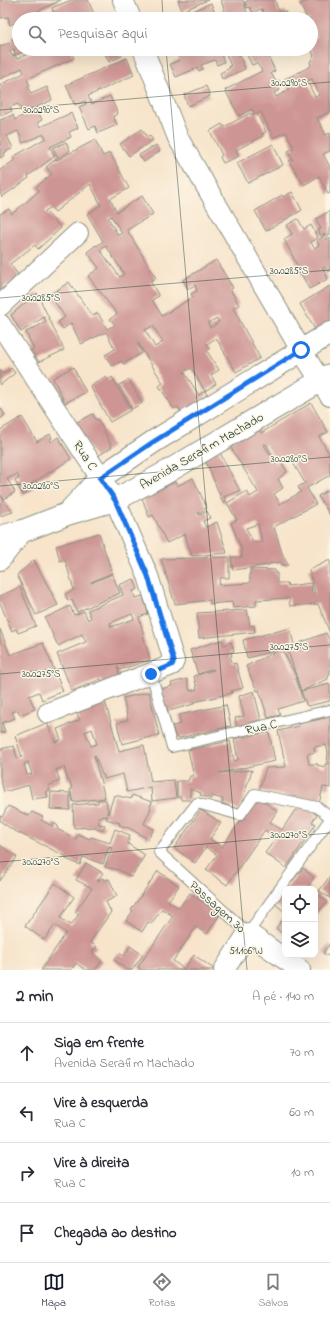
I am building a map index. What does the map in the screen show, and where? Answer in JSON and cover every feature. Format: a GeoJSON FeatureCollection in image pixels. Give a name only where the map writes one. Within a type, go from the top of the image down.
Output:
{"type":"FeatureCollection","features":[{"type":"Feature","properties":{"kind":"street"},"geometry":{"type":"LineString","coordinates":[[124,0],[128,12]]}},
{"type":"Feature","properties":{"kind":"street"},"geometry":{"type":"LineString","coordinates":[[146,56],[178,138],[301,350],[327,384]]}},
{"type":"Feature","properties":{"kind":"street"},"geometry":{"type":"LineString","coordinates":[[0,306],[78,233]]}},
{"type":"Feature","properties":{"kind":"street","name":"Rua C"},"geometry":{"type":"LineString","coordinates":[[0,324],[115,500],[148,576],[174,661],[172,665],[151,674],[48,712]]}},
{"type":"Feature","properties":{"kind":"street","name":"Avenida Serafim Machado"},"geometry":{"type":"LineString","coordinates":[[67,514],[100,478],[153,442],[330,333]]}},
{"type":"Feature","properties":{"kind":"street","name":"Avenida Serafim Machado"},"geometry":{"type":"LineString","coordinates":[[0,537],[23,531],[67,514],[115,500],[327,384]]}},
{"type":"Feature","properties":{"kind":"street"},"geometry":{"type":"LineString","coordinates":[[0,560],[23,531]]}},
{"type":"Feature","properties":{"kind":"street"},"geometry":{"type":"LineString","coordinates":[[224,970],[248,933]]}},
{"type":"Feature","properties":{"kind":"street","name":"Passagem 30"},"geometry":{"type":"LineString","coordinates":[[248,933],[300,970]]}},
{"type":"Feature","properties":{"kind":"lane","name":"Rua C"},"geometry":{"type":"LineString","coordinates":[[151,674],[172,747],[330,710]]}},
{"type":"Feature","properties":{"kind":"lane","name":"Passagem 30"},"geometry":{"type":"LineString","coordinates":[[248,933],[159,852],[197,803],[240,815],[255,794],[317,807],[330,818]]}},
{"type":"Feature","properties":{"kind":"lane"},"geometry":{"type":"LineString","coordinates":[[248,933],[330,818]]}},
{"type":"Feature","properties":{"kind":"building"},"geometry":{"type":"Polygon","coordinates":[[[0,0],[61,0],[36,12],[12,12],[12,24],[10,25],[8,17],[0,18],[0,0]]]}},
{"type":"Feature","properties":{"kind":"building"},"geometry":{"type":"Polygon","coordinates":[[[71,0],[88,0],[93,12],[53,12],[52,8],[71,0]]]}},
{"type":"Feature","properties":{"kind":"building"},"geometry":{"type":"Polygon","coordinates":[[[178,0],[208,0],[182,11],[178,0]]]}},
{"type":"Feature","properties":{"kind":"building"},"geometry":{"type":"Polygon","coordinates":[[[221,0],[243,0],[247,12],[225,12],[221,0]]]}},
{"type":"Feature","properties":{"kind":"building"},"geometry":{"type":"Polygon","coordinates":[[[248,0],[275,0],[279,12],[263,12],[262,9],[252,12],[250,7],[247,8],[245,2],[248,0]]]}},
{"type":"Feature","properties":{"kind":"building"},"geometry":{"type":"Polygon","coordinates":[[[311,0],[330,0],[330,112],[317,118],[326,135],[330,133],[330,151],[323,154],[330,167],[330,193],[328,194],[319,176],[304,185],[289,161],[293,160],[288,151],[294,148],[286,132],[273,138],[261,112],[257,114],[266,132],[262,134],[263,136],[236,150],[239,156],[223,163],[220,157],[222,155],[210,131],[222,124],[224,127],[250,113],[251,115],[255,113],[252,109],[239,116],[225,90],[262,71],[257,63],[252,65],[248,56],[273,56],[269,58],[275,71],[271,73],[276,82],[279,80],[282,85],[278,87],[280,90],[274,93],[276,97],[289,90],[284,80],[311,66],[310,62],[314,56],[318,56],[318,12],[304,12],[300,4],[311,0]],[[312,79],[307,81],[315,97],[320,95],[312,79]]]}},
{"type":"Feature","properties":{"kind":"building"},"geometry":{"type":"Polygon","coordinates":[[[211,3],[214,12],[191,12],[211,3]]]}},
{"type":"Feature","properties":{"kind":"building"},"geometry":{"type":"Polygon","coordinates":[[[12,42],[12,50],[10,51],[12,56],[16,56],[17,59],[23,56],[73,56],[74,58],[27,79],[31,94],[47,87],[52,100],[36,107],[42,120],[38,122],[40,127],[71,113],[78,128],[69,132],[71,137],[50,147],[55,156],[28,176],[29,178],[2,197],[0,193],[0,170],[15,160],[13,157],[46,138],[44,134],[23,143],[18,131],[7,136],[13,148],[4,153],[5,155],[0,158],[0,120],[13,115],[15,120],[24,115],[18,104],[10,107],[12,111],[0,116],[0,85],[24,73],[22,68],[0,79],[0,46],[12,42]]]}},
{"type":"Feature","properties":{"kind":"building"},"geometry":{"type":"Polygon","coordinates":[[[106,56],[122,56],[109,62],[106,56]]]}},
{"type":"Feature","properties":{"kind":"building"},"geometry":{"type":"Polygon","coordinates":[[[178,56],[222,56],[224,62],[217,65],[215,60],[201,65],[203,69],[198,71],[197,68],[176,77],[170,64],[180,60],[178,56]]]}},
{"type":"Feature","properties":{"kind":"building"},"geometry":{"type":"Polygon","coordinates":[[[227,56],[240,56],[245,69],[222,79],[220,73],[231,66],[227,56]]]}},
{"type":"Feature","properties":{"kind":"building"},"geometry":{"type":"Polygon","coordinates":[[[127,58],[134,75],[88,96],[92,104],[110,96],[118,114],[113,116],[117,125],[98,133],[95,126],[89,129],[79,107],[86,104],[85,101],[75,105],[66,85],[127,58]]]}},
{"type":"Feature","properties":{"kind":"building"},"geometry":{"type":"Polygon","coordinates":[[[206,86],[210,96],[188,106],[184,95],[206,86]]]}},
{"type":"Feature","properties":{"kind":"building"},"geometry":{"type":"Polygon","coordinates":[[[142,129],[147,137],[150,136],[153,140],[129,156],[120,144],[142,129]]]}},
{"type":"Feature","properties":{"kind":"building"},"geometry":{"type":"Polygon","coordinates":[[[95,140],[103,156],[110,153],[129,188],[110,199],[117,212],[142,196],[153,214],[127,230],[156,278],[150,281],[159,296],[152,300],[162,316],[193,297],[191,294],[197,291],[195,285],[188,289],[183,280],[216,260],[233,288],[230,289],[239,305],[233,308],[260,358],[236,372],[216,338],[207,344],[210,349],[207,351],[219,370],[211,375],[216,384],[205,391],[207,395],[198,401],[200,403],[183,414],[178,407],[174,409],[159,386],[163,383],[138,343],[142,353],[123,364],[122,361],[112,366],[105,355],[115,349],[106,332],[81,344],[71,323],[63,329],[58,322],[65,317],[50,295],[69,282],[92,316],[98,313],[107,329],[115,325],[110,319],[117,314],[88,276],[99,268],[87,252],[103,241],[87,214],[101,205],[90,184],[55,212],[51,207],[45,211],[61,228],[38,249],[35,245],[10,264],[20,277],[0,290],[0,214],[9,209],[12,214],[39,191],[36,187],[52,174],[46,167],[56,159],[57,160],[95,140]],[[111,216],[108,218],[118,235],[122,233],[111,216]],[[106,246],[100,250],[120,277],[124,274],[106,246]],[[217,318],[208,323],[210,328],[219,322],[217,318]],[[153,326],[145,330],[155,347],[163,342],[153,326]],[[191,368],[184,372],[199,395],[205,391],[191,368]]]}},
{"type":"Feature","properties":{"kind":"building"},"geometry":{"type":"Polygon","coordinates":[[[66,142],[70,151],[58,158],[53,148],[66,142]]]}},
{"type":"Feature","properties":{"kind":"building"},"geometry":{"type":"Polygon","coordinates":[[[273,144],[283,165],[248,183],[237,163],[273,144]]]}},
{"type":"Feature","properties":{"kind":"building"},"geometry":{"type":"Polygon","coordinates":[[[156,145],[160,151],[144,162],[139,155],[156,145]]]}},
{"type":"Feature","properties":{"kind":"building"},"geometry":{"type":"Polygon","coordinates":[[[292,192],[302,210],[266,231],[255,211],[282,195],[283,197],[292,192]]]}},
{"type":"Feature","properties":{"kind":"building"},"geometry":{"type":"Polygon","coordinates":[[[330,211],[330,235],[326,237],[327,240],[330,238],[330,271],[328,272],[325,267],[323,268],[328,279],[309,289],[284,239],[292,234],[287,225],[298,219],[304,229],[311,225],[318,238],[311,242],[314,248],[319,245],[317,241],[325,235],[324,234],[321,236],[318,230],[321,229],[316,219],[330,211]]]}},
{"type":"Feature","properties":{"kind":"building"},"geometry":{"type":"Polygon","coordinates":[[[330,286],[330,323],[316,331],[300,304],[330,286]]]}},
{"type":"Feature","properties":{"kind":"building"},"geometry":{"type":"Polygon","coordinates":[[[37,293],[64,350],[39,362],[31,350],[34,349],[26,332],[46,322],[44,317],[21,332],[11,315],[37,293]]]}},
{"type":"Feature","properties":{"kind":"building"},"geometry":{"type":"Polygon","coordinates":[[[73,367],[86,392],[65,403],[53,378],[73,367]]]}},
{"type":"Feature","properties":{"kind":"building"},"geometry":{"type":"Polygon","coordinates":[[[11,368],[15,373],[0,385],[0,370],[3,374],[11,368]]]}},
{"type":"Feature","properties":{"kind":"building"},"geometry":{"type":"Polygon","coordinates":[[[106,377],[108,380],[112,377],[131,410],[110,422],[90,386],[106,377]]]}},
{"type":"Feature","properties":{"kind":"building"},"geometry":{"type":"Polygon","coordinates":[[[129,380],[142,403],[132,409],[119,385],[129,380]]]}},
{"type":"Feature","properties":{"kind":"building"},"geometry":{"type":"Polygon","coordinates":[[[311,403],[328,432],[319,437],[330,455],[330,475],[307,488],[316,504],[274,527],[282,553],[288,565],[281,565],[281,562],[233,570],[231,557],[242,557],[241,548],[231,523],[237,520],[227,503],[247,491],[250,497],[258,492],[228,443],[257,426],[261,433],[311,403]],[[266,444],[264,445],[276,464],[277,463],[266,444]],[[289,456],[281,461],[287,472],[278,479],[283,488],[274,494],[280,504],[301,492],[298,487],[305,483],[289,456]],[[258,524],[246,528],[253,542],[262,542],[258,524]]]}},
{"type":"Feature","properties":{"kind":"building"},"geometry":{"type":"Polygon","coordinates":[[[0,407],[5,415],[0,419],[0,407]]]}},
{"type":"Feature","properties":{"kind":"building"},"geometry":{"type":"Polygon","coordinates":[[[93,414],[96,420],[98,419],[112,447],[95,458],[75,423],[93,414]]]}},
{"type":"Feature","properties":{"kind":"building"},"geometry":{"type":"Polygon","coordinates":[[[22,417],[37,442],[50,434],[52,438],[50,439],[51,442],[58,437],[71,459],[31,484],[34,489],[23,495],[15,481],[19,478],[17,474],[7,479],[15,492],[4,499],[0,494],[0,430],[22,417]]]}},
{"type":"Feature","properties":{"kind":"building"},"geometry":{"type":"Polygon","coordinates":[[[218,449],[240,491],[224,497],[226,501],[223,503],[208,466],[203,458],[218,449]]]}},
{"type":"Feature","properties":{"kind":"building"},"geometry":{"type":"Polygon","coordinates":[[[193,478],[207,508],[198,513],[199,515],[207,511],[210,518],[203,521],[206,527],[217,522],[227,553],[192,556],[185,534],[167,543],[153,515],[149,517],[142,498],[175,482],[177,486],[193,478]]]}},
{"type":"Feature","properties":{"kind":"building"},"geometry":{"type":"Polygon","coordinates":[[[330,489],[330,515],[318,496],[330,489]]]}},
{"type":"Feature","properties":{"kind":"building"},"geometry":{"type":"Polygon","coordinates":[[[0,495],[9,507],[13,512],[0,516],[0,495]]]}},
{"type":"Feature","properties":{"kind":"building"},"geometry":{"type":"Polygon","coordinates":[[[99,533],[112,573],[91,583],[112,574],[120,593],[77,612],[72,600],[68,601],[65,594],[74,590],[65,560],[60,561],[56,546],[99,533]]]}},
{"type":"Feature","properties":{"kind":"building"},"geometry":{"type":"Polygon","coordinates":[[[229,557],[229,578],[220,578],[219,585],[250,583],[250,569],[275,570],[275,574],[277,573],[277,583],[287,583],[288,586],[311,583],[312,593],[315,593],[309,570],[330,560],[330,633],[318,604],[290,606],[289,598],[256,600],[256,606],[233,608],[232,602],[210,604],[210,600],[175,604],[161,559],[229,557]]]}},
{"type":"Feature","properties":{"kind":"building"},"geometry":{"type":"Polygon","coordinates":[[[34,560],[58,605],[36,615],[17,575],[34,560]]]}},
{"type":"Feature","properties":{"kind":"building"},"geometry":{"type":"Polygon","coordinates":[[[134,579],[138,589],[133,591],[135,598],[143,596],[148,614],[139,617],[150,660],[119,670],[117,666],[120,677],[103,684],[101,679],[72,691],[57,654],[86,642],[82,634],[58,646],[45,618],[70,606],[74,615],[84,611],[88,620],[91,618],[88,610],[123,595],[119,585],[134,579]],[[132,614],[110,623],[111,627],[134,619],[132,614]]]}},
{"type":"Feature","properties":{"kind":"building"},"geometry":{"type":"Polygon","coordinates":[[[20,587],[36,626],[18,633],[16,629],[12,631],[0,603],[0,596],[20,587]]]}},
{"type":"Feature","properties":{"kind":"building"},"geometry":{"type":"Polygon","coordinates":[[[247,610],[250,626],[254,625],[255,632],[199,638],[197,613],[247,610]]]}},
{"type":"Feature","properties":{"kind":"building"},"geometry":{"type":"Polygon","coordinates":[[[290,628],[294,645],[326,633],[330,641],[330,675],[328,676],[328,679],[301,691],[297,678],[296,679],[303,701],[278,709],[280,715],[268,718],[259,690],[257,691],[246,666],[282,649],[247,658],[243,640],[290,628]],[[287,648],[282,649],[297,677],[287,648]]]}},
{"type":"Feature","properties":{"kind":"building"},"geometry":{"type":"Polygon","coordinates":[[[0,629],[10,655],[43,643],[63,691],[42,700],[39,692],[29,696],[35,709],[20,715],[18,710],[12,712],[15,718],[2,723],[5,732],[0,733],[0,629]]]}},
{"type":"Feature","properties":{"kind":"building"},"geometry":{"type":"Polygon","coordinates":[[[222,640],[224,645],[231,642],[234,651],[231,652],[232,656],[230,657],[233,664],[236,663],[243,688],[231,691],[232,693],[194,702],[194,704],[168,711],[161,689],[172,686],[171,683],[187,679],[190,691],[197,689],[194,676],[214,670],[213,669],[198,674],[190,650],[222,640]]]}},
{"type":"Feature","properties":{"kind":"building"},"geometry":{"type":"Polygon","coordinates":[[[330,684],[330,701],[307,706],[301,691],[330,684]]]}},
{"type":"Feature","properties":{"kind":"building"},"geometry":{"type":"Polygon","coordinates":[[[254,691],[261,720],[237,726],[235,718],[244,716],[239,696],[254,691]]]}},
{"type":"Feature","properties":{"kind":"building"},"geometry":{"type":"Polygon","coordinates":[[[149,692],[159,735],[122,744],[117,723],[128,720],[123,698],[149,692]]]}},
{"type":"Feature","properties":{"kind":"building"},"geometry":{"type":"Polygon","coordinates":[[[105,701],[119,751],[144,745],[151,782],[174,780],[176,798],[152,801],[151,787],[127,792],[123,774],[104,779],[104,775],[102,775],[95,755],[94,756],[105,798],[73,802],[70,790],[72,789],[70,781],[68,781],[64,767],[56,770],[60,781],[48,786],[50,790],[46,791],[48,797],[32,799],[29,785],[4,792],[0,777],[0,749],[14,746],[17,758],[22,757],[15,736],[47,723],[55,742],[61,740],[57,729],[80,720],[76,712],[105,701]],[[92,729],[85,732],[91,746],[97,744],[92,729]],[[28,762],[24,764],[27,775],[32,774],[28,762]]]}},
{"type":"Feature","properties":{"kind":"building"},"geometry":{"type":"Polygon","coordinates":[[[226,705],[231,726],[179,738],[175,736],[172,726],[181,724],[179,715],[226,705]]]}},
{"type":"Feature","properties":{"kind":"building"},"geometry":{"type":"Polygon","coordinates":[[[330,717],[330,788],[323,787],[319,804],[259,790],[266,768],[286,767],[278,731],[299,726],[298,724],[330,717]],[[326,745],[314,747],[315,752],[307,754],[309,764],[318,764],[317,765],[325,767],[325,764],[327,764],[328,752],[326,745]]]}},
{"type":"Feature","properties":{"kind":"building"},"geometry":{"type":"Polygon","coordinates":[[[269,732],[275,761],[219,773],[252,770],[239,810],[222,803],[223,799],[212,796],[212,799],[200,795],[201,793],[190,789],[190,800],[181,800],[181,797],[177,797],[177,781],[188,781],[190,776],[194,776],[188,750],[230,741],[234,761],[238,760],[234,739],[269,732]]]}},
{"type":"Feature","properties":{"kind":"building"},"geometry":{"type":"Polygon","coordinates":[[[51,792],[70,793],[70,810],[50,809],[51,792]]]}},
{"type":"Feature","properties":{"kind":"building"},"geometry":{"type":"Polygon","coordinates":[[[114,795],[131,799],[132,795],[152,802],[144,824],[154,829],[148,839],[129,828],[119,825],[120,823],[106,819],[108,816],[98,817],[99,824],[105,825],[102,831],[96,829],[96,827],[74,828],[73,805],[98,803],[98,800],[106,800],[108,814],[114,795]]]}},
{"type":"Feature","properties":{"kind":"building"},"geometry":{"type":"Polygon","coordinates":[[[257,797],[277,811],[270,822],[282,830],[295,810],[297,811],[302,804],[317,815],[312,822],[316,824],[286,868],[265,853],[276,838],[265,830],[227,885],[206,870],[217,855],[206,847],[195,863],[174,848],[201,810],[221,823],[210,839],[222,847],[257,797]]]}},
{"type":"Feature","properties":{"kind":"building"},"geometry":{"type":"Polygon","coordinates":[[[8,806],[29,816],[32,812],[43,817],[41,820],[52,826],[53,822],[58,826],[57,829],[76,839],[78,834],[90,839],[91,837],[110,843],[115,829],[130,835],[128,844],[145,855],[131,877],[119,870],[105,867],[112,848],[109,847],[103,864],[83,857],[80,865],[13,830],[0,821],[0,816],[2,817],[8,806]]]}},
{"type":"Feature","properties":{"kind":"building"},"geometry":{"type":"Polygon","coordinates":[[[0,845],[17,857],[0,881],[0,845]]]}},
{"type":"Feature","properties":{"kind":"building"},"geometry":{"type":"Polygon","coordinates":[[[86,863],[103,873],[97,881],[103,878],[104,881],[109,879],[117,896],[106,902],[111,912],[90,942],[97,947],[92,952],[102,961],[95,970],[86,970],[76,963],[71,970],[41,970],[66,933],[55,925],[44,940],[25,926],[55,883],[74,897],[60,918],[71,925],[79,914],[75,912],[92,888],[76,880],[86,863]]]}},
{"type":"Feature","properties":{"kind":"building"},"geometry":{"type":"Polygon","coordinates":[[[303,868],[314,878],[308,886],[288,886],[303,868]]]}},
{"type":"Feature","properties":{"kind":"building"},"geometry":{"type":"Polygon","coordinates":[[[158,871],[179,886],[168,901],[179,908],[190,893],[220,914],[207,934],[196,927],[173,961],[184,969],[194,955],[214,969],[213,970],[139,970],[140,968],[138,967],[173,916],[162,909],[151,924],[148,922],[142,932],[126,921],[133,911],[131,910],[158,871]]]}},
{"type":"Feature","properties":{"kind":"building"},"geometry":{"type":"Polygon","coordinates":[[[330,876],[330,898],[319,891],[330,876]]]}},
{"type":"Feature","properties":{"kind":"building"},"geometry":{"type":"Polygon","coordinates":[[[282,894],[282,910],[274,903],[282,894]]]}},
{"type":"Feature","properties":{"kind":"building"},"geometry":{"type":"Polygon","coordinates":[[[318,894],[327,902],[318,912],[318,894]]]}},
{"type":"Feature","properties":{"kind":"building"},"geometry":{"type":"Polygon","coordinates":[[[282,920],[282,933],[276,928],[282,920]]]}},
{"type":"Feature","properties":{"kind":"building"},"geometry":{"type":"Polygon","coordinates":[[[330,943],[330,957],[323,953],[330,943]]]}},
{"type":"Feature","properties":{"kind":"building"},"geometry":{"type":"Polygon","coordinates":[[[130,946],[143,955],[132,970],[127,970],[114,960],[119,953],[124,956],[130,946]]]}},
{"type":"Feature","properties":{"kind":"route"},"geometry":{"type":"LineString","coordinates":[[151,674],[172,665],[174,661],[148,576],[115,500],[100,478],[153,442],[301,350]]}}]}
